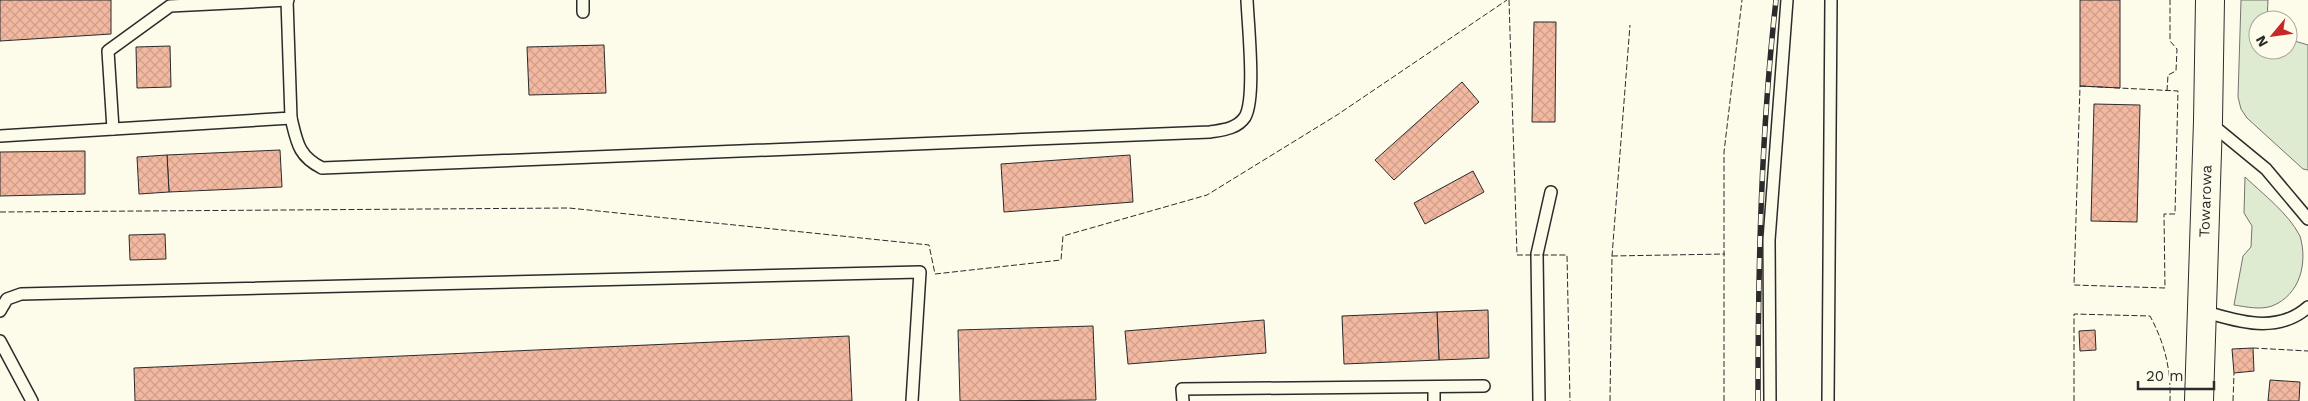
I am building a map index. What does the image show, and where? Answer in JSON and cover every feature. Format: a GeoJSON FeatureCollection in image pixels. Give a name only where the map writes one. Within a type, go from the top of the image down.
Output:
{"type":"FeatureCollection","features":[{"type":"Feature","properties":{"kind":"main road","name":"Towarowa"},"geometry":{"type":"LineString","coordinates":[[2199,401],[2203,311],[2210,0]]}},
{"type":"Feature","properties":{"kind":"lane"},"geometry":{"type":"LineString","coordinates":[[113,129],[108,52],[170,6],[288,0],[291,118],[298,146],[308,162],[322,168],[1210,132],[1230,129],[1245,117],[1250,95],[1247,0]]}},
{"type":"Feature","properties":{"kind":"lane"},"geometry":{"type":"LineString","coordinates":[[1770,401],[1770,240],[1787,0]]}},
{"type":"Feature","properties":{"kind":"lane"},"geometry":{"type":"LineString","coordinates":[[1828,401],[1831,0]]}},
{"type":"Feature","properties":{"kind":"lane"},"geometry":{"type":"LineString","coordinates":[[0,136],[291,118]]}},
{"type":"Feature","properties":{"kind":"lane"},"geometry":{"type":"LineString","coordinates":[[2208,121],[2266,169],[2308,219]]}},
{"type":"Feature","properties":{"kind":"lane"},"geometry":{"type":"LineString","coordinates":[[1539,401],[1537,254],[1550,192]]}},
{"type":"Feature","properties":{"kind":"lane"},"geometry":{"type":"LineString","coordinates":[[0,311],[7,299],[22,294],[920,272],[912,401]]}},
{"type":"Feature","properties":{"kind":"lane"},"geometry":{"type":"LineString","coordinates":[[2203,311],[2237,322],[2273,323],[2291,320],[2308,308]]}},
{"type":"Feature","properties":{"kind":"lane"},"geometry":{"type":"LineString","coordinates":[[0,341],[32,401]]}},
{"type":"Feature","properties":{"kind":"lane"},"geometry":{"type":"LineString","coordinates":[[1434,386],[1434,401]]}},
{"type":"Feature","properties":{"kind":"lane"},"geometry":{"type":"LineString","coordinates":[[1183,401],[1182,389],[1484,386]]}},
{"type":"Feature","properties":{"kind":"green space"},"geometry":{"type":"Polygon","coordinates":[[[2241,0],[2268,0],[2268,10],[2248,10],[2248,60],[2298,60],[2298,42],[2308,45],[2308,170],[2303,169],[2247,118],[2241,109],[2238,97],[2241,0]]]}},
{"type":"Feature","properties":{"kind":"green space"},"geometry":{"type":"Polygon","coordinates":[[[2245,177],[2289,220],[2300,236],[2302,246],[2302,267],[2300,277],[2295,286],[2282,301],[2263,308],[2234,305],[2243,256],[2251,247],[2252,226],[2244,213],[2245,177]]]}},
{"type":"Feature","properties":{"kind":"building"},"geometry":{"type":"Polygon","coordinates":[[[0,0],[111,0],[111,34],[0,41],[0,0]]]}},
{"type":"Feature","properties":{"kind":"building"},"geometry":{"type":"Polygon","coordinates":[[[2080,0],[2120,0],[2120,88],[2080,86],[2080,0]]]}},
{"type":"Feature","properties":{"kind":"building"},"geometry":{"type":"Polygon","coordinates":[[[1534,22],[1556,22],[1555,122],[1532,122],[1534,22]]]}},
{"type":"Feature","properties":{"kind":"building"},"geometry":{"type":"Polygon","coordinates":[[[604,45],[606,93],[529,95],[527,47],[604,45]]]}},
{"type":"Feature","properties":{"kind":"building"},"geometry":{"type":"Polygon","coordinates":[[[170,46],[171,87],[137,88],[136,47],[170,46]]]}},
{"type":"Feature","properties":{"kind":"building"},"geometry":{"type":"Polygon","coordinates":[[[1462,82],[1479,102],[1394,180],[1375,160],[1462,82]]]}},
{"type":"Feature","properties":{"kind":"building"},"geometry":{"type":"Polygon","coordinates":[[[2094,104],[2140,105],[2137,222],[2091,221],[2094,104]]]}},
{"type":"Feature","properties":{"kind":"building"},"geometry":{"type":"Polygon","coordinates":[[[280,150],[282,187],[169,192],[167,155],[280,150]]]}},
{"type":"Feature","properties":{"kind":"building"},"geometry":{"type":"Polygon","coordinates":[[[85,151],[85,194],[0,196],[0,152],[85,151]]]}},
{"type":"Feature","properties":{"kind":"building"},"geometry":{"type":"Polygon","coordinates":[[[167,155],[169,192],[139,194],[137,157],[167,155]]]}},
{"type":"Feature","properties":{"kind":"building"},"geometry":{"type":"Polygon","coordinates":[[[1130,155],[1133,202],[1004,212],[1001,164],[1130,155]]]}},
{"type":"Feature","properties":{"kind":"building"},"geometry":{"type":"Polygon","coordinates":[[[1473,171],[1484,192],[1425,224],[1414,203],[1473,171]]]}},
{"type":"Feature","properties":{"kind":"building"},"geometry":{"type":"Polygon","coordinates":[[[165,234],[166,259],[130,260],[129,235],[165,234]]]}},
{"type":"Feature","properties":{"kind":"building"},"geometry":{"type":"Polygon","coordinates":[[[1488,310],[1489,358],[1439,360],[1437,312],[1488,310]]]}},
{"type":"Feature","properties":{"kind":"building"},"geometry":{"type":"Polygon","coordinates":[[[1437,312],[1439,360],[1344,364],[1342,316],[1437,312]]]}},
{"type":"Feature","properties":{"kind":"building"},"geometry":{"type":"Polygon","coordinates":[[[1264,320],[1266,353],[1128,364],[1125,331],[1264,320]]]}},
{"type":"Feature","properties":{"kind":"building"},"geometry":{"type":"Polygon","coordinates":[[[1093,326],[1096,400],[960,401],[958,330],[1093,326]]]}},
{"type":"Feature","properties":{"kind":"building"},"geometry":{"type":"Polygon","coordinates":[[[2095,330],[2096,350],[2080,351],[2079,331],[2095,330]]]}},
{"type":"Feature","properties":{"kind":"building"},"geometry":{"type":"Polygon","coordinates":[[[849,336],[852,401],[135,401],[134,368],[849,336]]]}},
{"type":"Feature","properties":{"kind":"building"},"geometry":{"type":"Polygon","coordinates":[[[2253,348],[2254,371],[2234,373],[2232,349],[2253,348]]]}},
{"type":"Feature","properties":{"kind":"building"},"geometry":{"type":"Polygon","coordinates":[[[2270,380],[2300,382],[2299,401],[2268,401],[2270,380]]]}},
{"type":"Feature","properties":{"kind":"railway"},"geometry":{"type":"LineString","coordinates":[[1758,401],[1761,200],[1776,0]]}},
{"type":"Feature","properties":{"kind":"fence"},"geometry":{"type":"LineString","coordinates":[[0,212],[569,208],[929,245],[935,274],[1061,260],[1063,236],[1207,195],[1337,115],[1507,0]]}},
{"type":"Feature","properties":{"kind":"fence"},"geometry":{"type":"LineString","coordinates":[[1509,0],[1517,255],[1567,255],[1570,401]]}},
{"type":"Feature","properties":{"kind":"fence"},"geometry":{"type":"LineString","coordinates":[[1724,401],[1724,152],[1742,0]]}},
{"type":"Feature","properties":{"kind":"fence"},"geometry":{"type":"LineString","coordinates":[[2167,91],[2168,75],[2176,71],[2177,49],[2170,41],[2170,0]]}},
{"type":"Feature","properties":{"kind":"fence"},"geometry":{"type":"LineString","coordinates":[[1610,401],[1612,256],[1630,25]]}},
{"type":"Feature","properties":{"kind":"fence"},"geometry":{"type":"LineString","coordinates":[[2080,86],[2178,91],[2175,214],[2164,214],[2165,288],[2074,285],[2080,86]]}},
{"type":"Feature","properties":{"kind":"fence"},"geometry":{"type":"LineString","coordinates":[[1612,256],[1725,254]]}},
{"type":"Feature","properties":{"kind":"fence"},"geometry":{"type":"LineString","coordinates":[[2074,401],[2074,314],[2150,316],[2160,337],[2166,357],[2170,401]]}},
{"type":"Feature","properties":{"kind":"fence"},"geometry":{"type":"LineString","coordinates":[[2253,348],[2308,351]]}},
{"type":"Feature","properties":{"kind":"fence"},"geometry":{"type":"LineString","coordinates":[[2233,401],[2234,373]]}}]}
